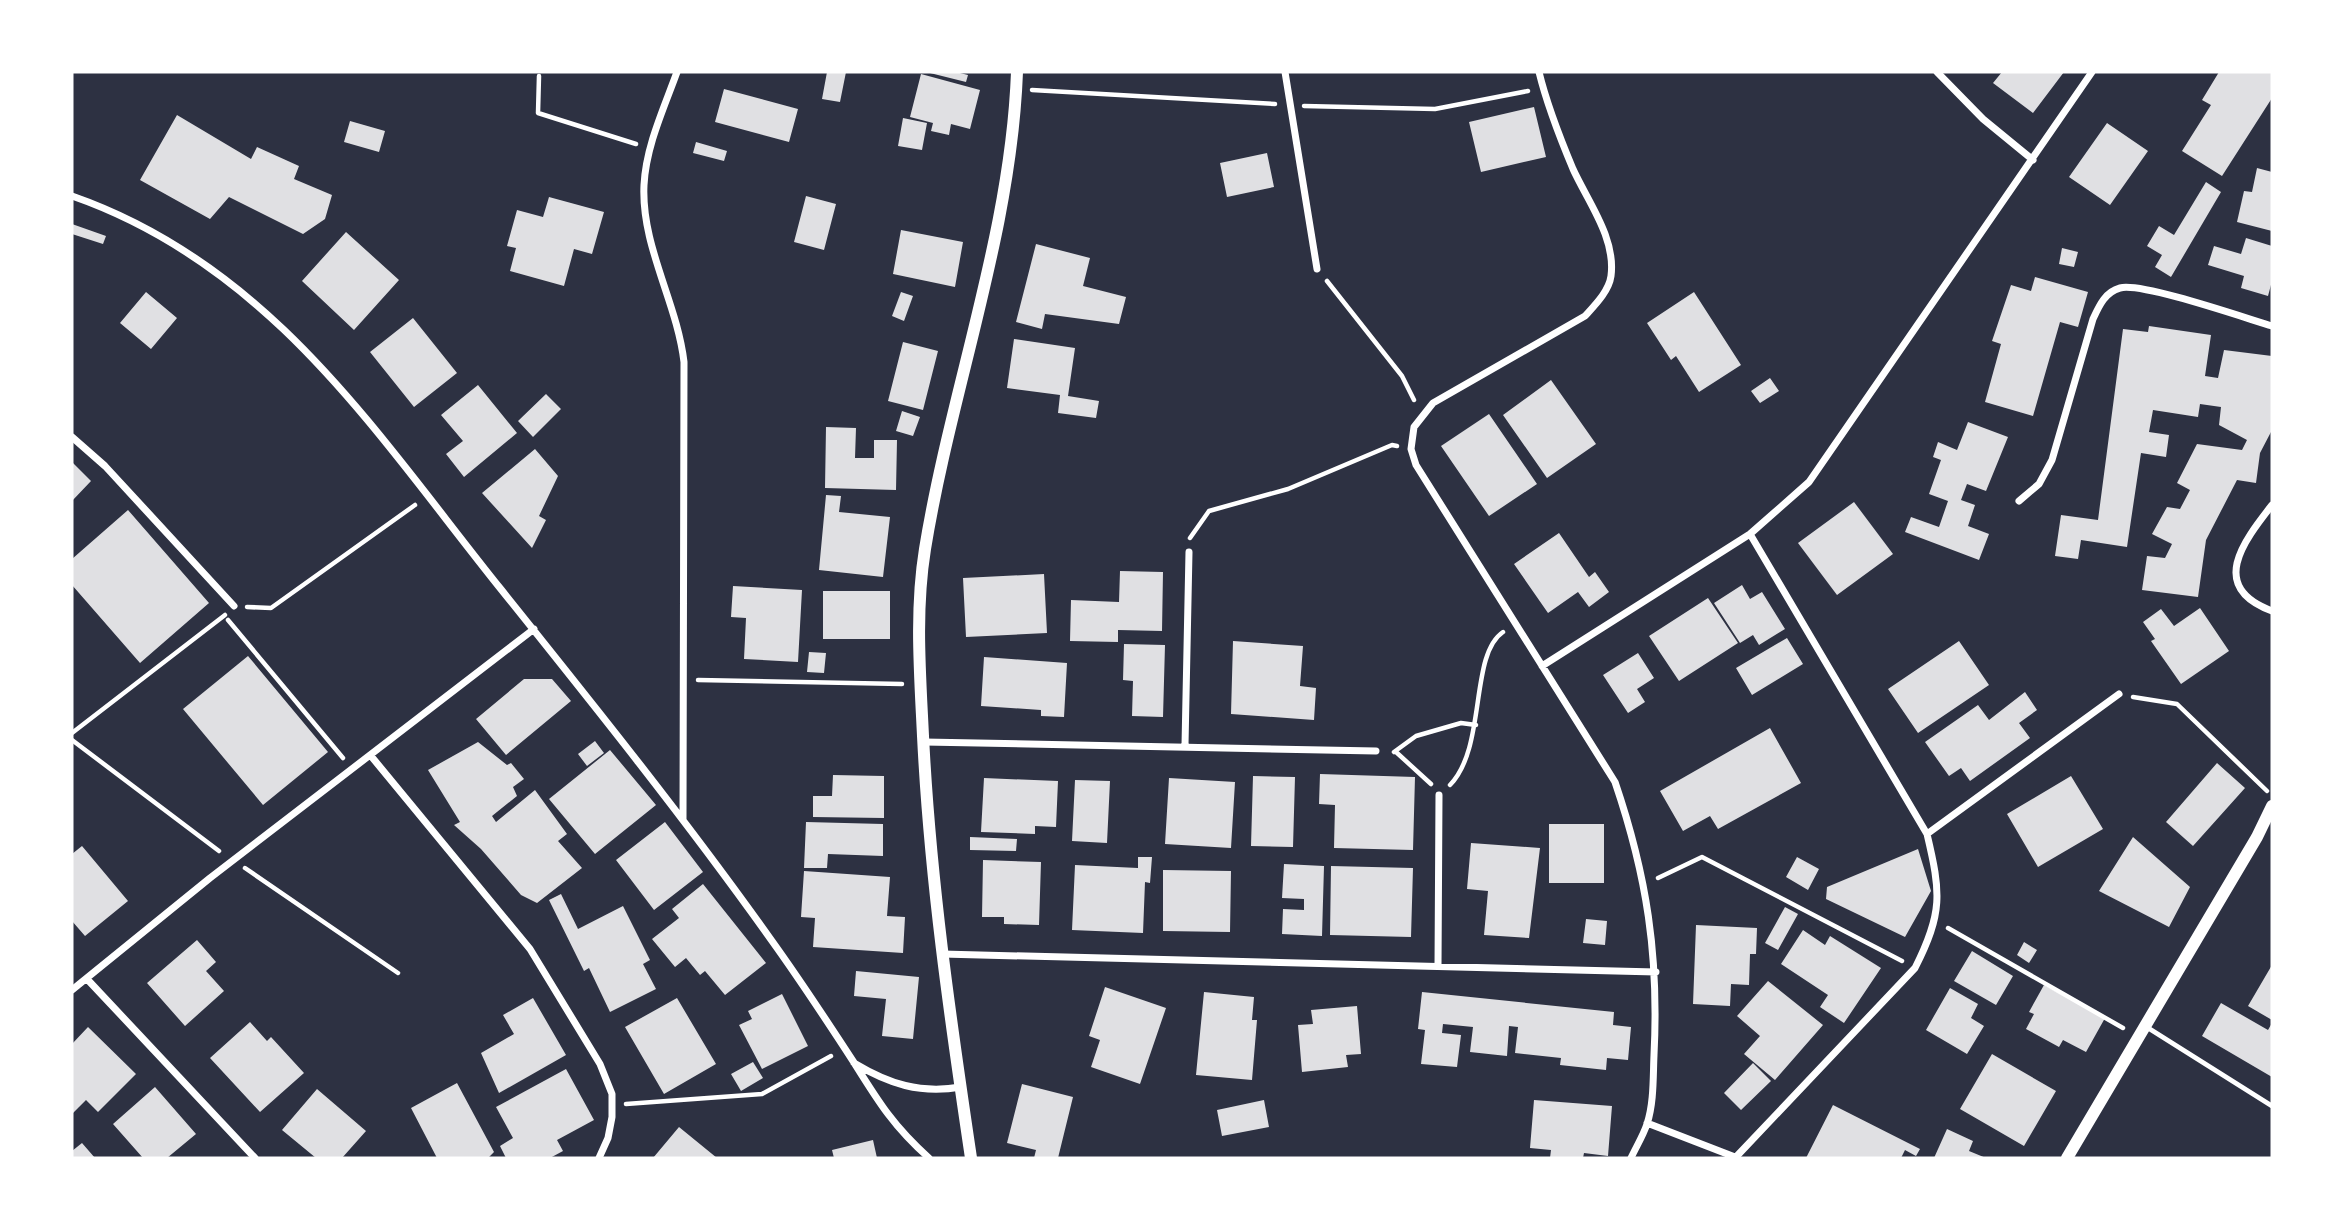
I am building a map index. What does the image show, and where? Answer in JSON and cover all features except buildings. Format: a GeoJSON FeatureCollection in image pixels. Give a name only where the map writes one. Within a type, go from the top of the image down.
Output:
{"type":"FeatureCollection","features":[{"type":"Feature","properties":{"kind":"street"},"geometry":{"type":"LineString","coordinates":[[677,72],[650,148],[645,173],[644,204],[652,245],[677,327],[684,362],[683,819]]}},
{"type":"Feature","properties":{"kind":"street"},"geometry":{"type":"LineString","coordinates":[[971,1158],[941,954],[927,832],[918,612],[925,549],[949,428],[1003,200],[1017,72]]}},
{"type":"Feature","properties":{"kind":"street"},"geometry":{"type":"LineString","coordinates":[[1285,72],[1317,270]]}},
{"type":"Feature","properties":{"kind":"street"},"geometry":{"type":"LineString","coordinates":[[1539,72],[1573,169],[1607,238],[1612,257],[1611,279],[1599,300],[1585,316],[1433,403],[1414,427],[1411,449],[1416,465],[1615,782],[1645,884],[1656,972],[1653,1085],[1647,1123],[1631,1158]]}},
{"type":"Feature","properties":{"kind":"street"},"geometry":{"type":"LineString","coordinates":[[1937,72],[1983,119],[2033,160]]}},
{"type":"Feature","properties":{"kind":"street"},"geometry":{"type":"LineString","coordinates":[[1542,666],[1750,534],[1809,482],[2092,72]]}},
{"type":"Feature","properties":{"kind":"street"},"geometry":{"type":"LineString","coordinates":[[72,196],[159,234],[250,298],[302,344],[534,629],[683,819],[777,948],[898,1131],[929,1158]]}},
{"type":"Feature","properties":{"kind":"street"},"geometry":{"type":"LineString","coordinates":[[2020,500],[2039,484],[2049,468],[2093,319],[2102,300],[2121,288],[2134,287],[2272,326]]}},
{"type":"Feature","properties":{"kind":"street"},"geometry":{"type":"LineString","coordinates":[[72,437],[105,466],[233,606]]}},
{"type":"Feature","properties":{"kind":"street"},"geometry":{"type":"LineString","coordinates":[[2272,505],[2238,552],[2236,564],[2237,580],[2244,596],[2272,611]]}},
{"type":"Feature","properties":{"kind":"street"},"geometry":{"type":"LineString","coordinates":[[1647,1123],[1735,1158],[1915,968],[1934,931],[1938,881],[1927,834],[1750,534]]}},
{"type":"Feature","properties":{"kind":"street"},"geometry":{"type":"LineString","coordinates":[[1185,745],[1189,552]]}},
{"type":"Feature","properties":{"kind":"street"},"geometry":{"type":"LineString","coordinates":[[72,990],[210,878],[534,629]]}},
{"type":"Feature","properties":{"kind":"street"},"geometry":{"type":"LineString","coordinates":[[1927,834],[2119,694]]}},
{"type":"Feature","properties":{"kind":"street"},"geometry":{"type":"LineString","coordinates":[[924,741],[1376,751]]}},
{"type":"Feature","properties":{"kind":"street"},"geometry":{"type":"LineString","coordinates":[[370,756],[537,959],[600,1064],[612,1094],[612,1105],[608,1138],[599,1158]]}},
{"type":"Feature","properties":{"kind":"street"},"geometry":{"type":"LineString","coordinates":[[1438,966],[1439,795]]}},
{"type":"Feature","properties":{"kind":"street"},"geometry":{"type":"LineString","coordinates":[[2067,1158],[2272,806]]}},
{"type":"Feature","properties":{"kind":"street"},"geometry":{"type":"LineString","coordinates":[[941,954],[1656,972]]}},
{"type":"Feature","properties":{"kind":"street"},"geometry":{"type":"LineString","coordinates":[[87,979],[255,1158]]}},
{"type":"Feature","properties":{"kind":"street"},"geometry":{"type":"LineString","coordinates":[[854,1062],[897,1085],[917,1089],[961,1087]]}},
{"type":"Feature","properties":{"kind":"lane"},"geometry":{"type":"LineString","coordinates":[[2142,1031],[2272,1106]]}},
{"type":"Feature","properties":{"kind":"path"},"geometry":{"type":"LineString","coordinates":[[539,76],[538,113],[650,148]]}},
{"type":"Feature","properties":{"kind":"path"},"geometry":{"type":"LineString","coordinates":[[1317,270],[1402,376],[1412,396]]}},
{"type":"Feature","properties":{"kind":"path"},"geometry":{"type":"LineString","coordinates":[[1189,552],[1191,533],[1209,511],[1289,489],[1392,445],[1411,449]]}},
{"type":"Feature","properties":{"kind":"path"},"geometry":{"type":"LineString","coordinates":[[72,733],[233,606],[271,608],[427,496]]}},
{"type":"Feature","properties":{"kind":"path"},"geometry":{"type":"LineString","coordinates":[[224,615],[353,770]]}},
{"type":"Feature","properties":{"kind":"path"},"geometry":{"type":"LineString","coordinates":[[1376,751],[1396,752],[1425,776],[1439,795],[1462,773],[1476,726],[1485,663],[1496,637],[1516,624]]}},
{"type":"Feature","properties":{"kind":"path"},"geometry":{"type":"LineString","coordinates":[[682,679],[921,684]]}},
{"type":"Feature","properties":{"kind":"path"},"geometry":{"type":"LineString","coordinates":[[2119,694],[2177,704],[2272,797]]}},
{"type":"Feature","properties":{"kind":"path"},"geometry":{"type":"LineString","coordinates":[[1396,752],[1416,736],[1461,723],[1476,726]]}},
{"type":"Feature","properties":{"kind":"path"},"geometry":{"type":"LineString","coordinates":[[72,740],[220,852]]}},
{"type":"Feature","properties":{"kind":"path"},"geometry":{"type":"LineString","coordinates":[[1645,884],[1702,856],[1915,968]]}},
{"type":"Feature","properties":{"kind":"path"},"geometry":{"type":"LineString","coordinates":[[243,867],[398,973]]}},
{"type":"Feature","properties":{"kind":"path"},"geometry":{"type":"LineString","coordinates":[[1935,920],[2142,1031]]}},
{"type":"Feature","properties":{"kind":"path"},"geometry":{"type":"LineString","coordinates":[[612,1105],[762,1094],[845,1049]]}}]}
